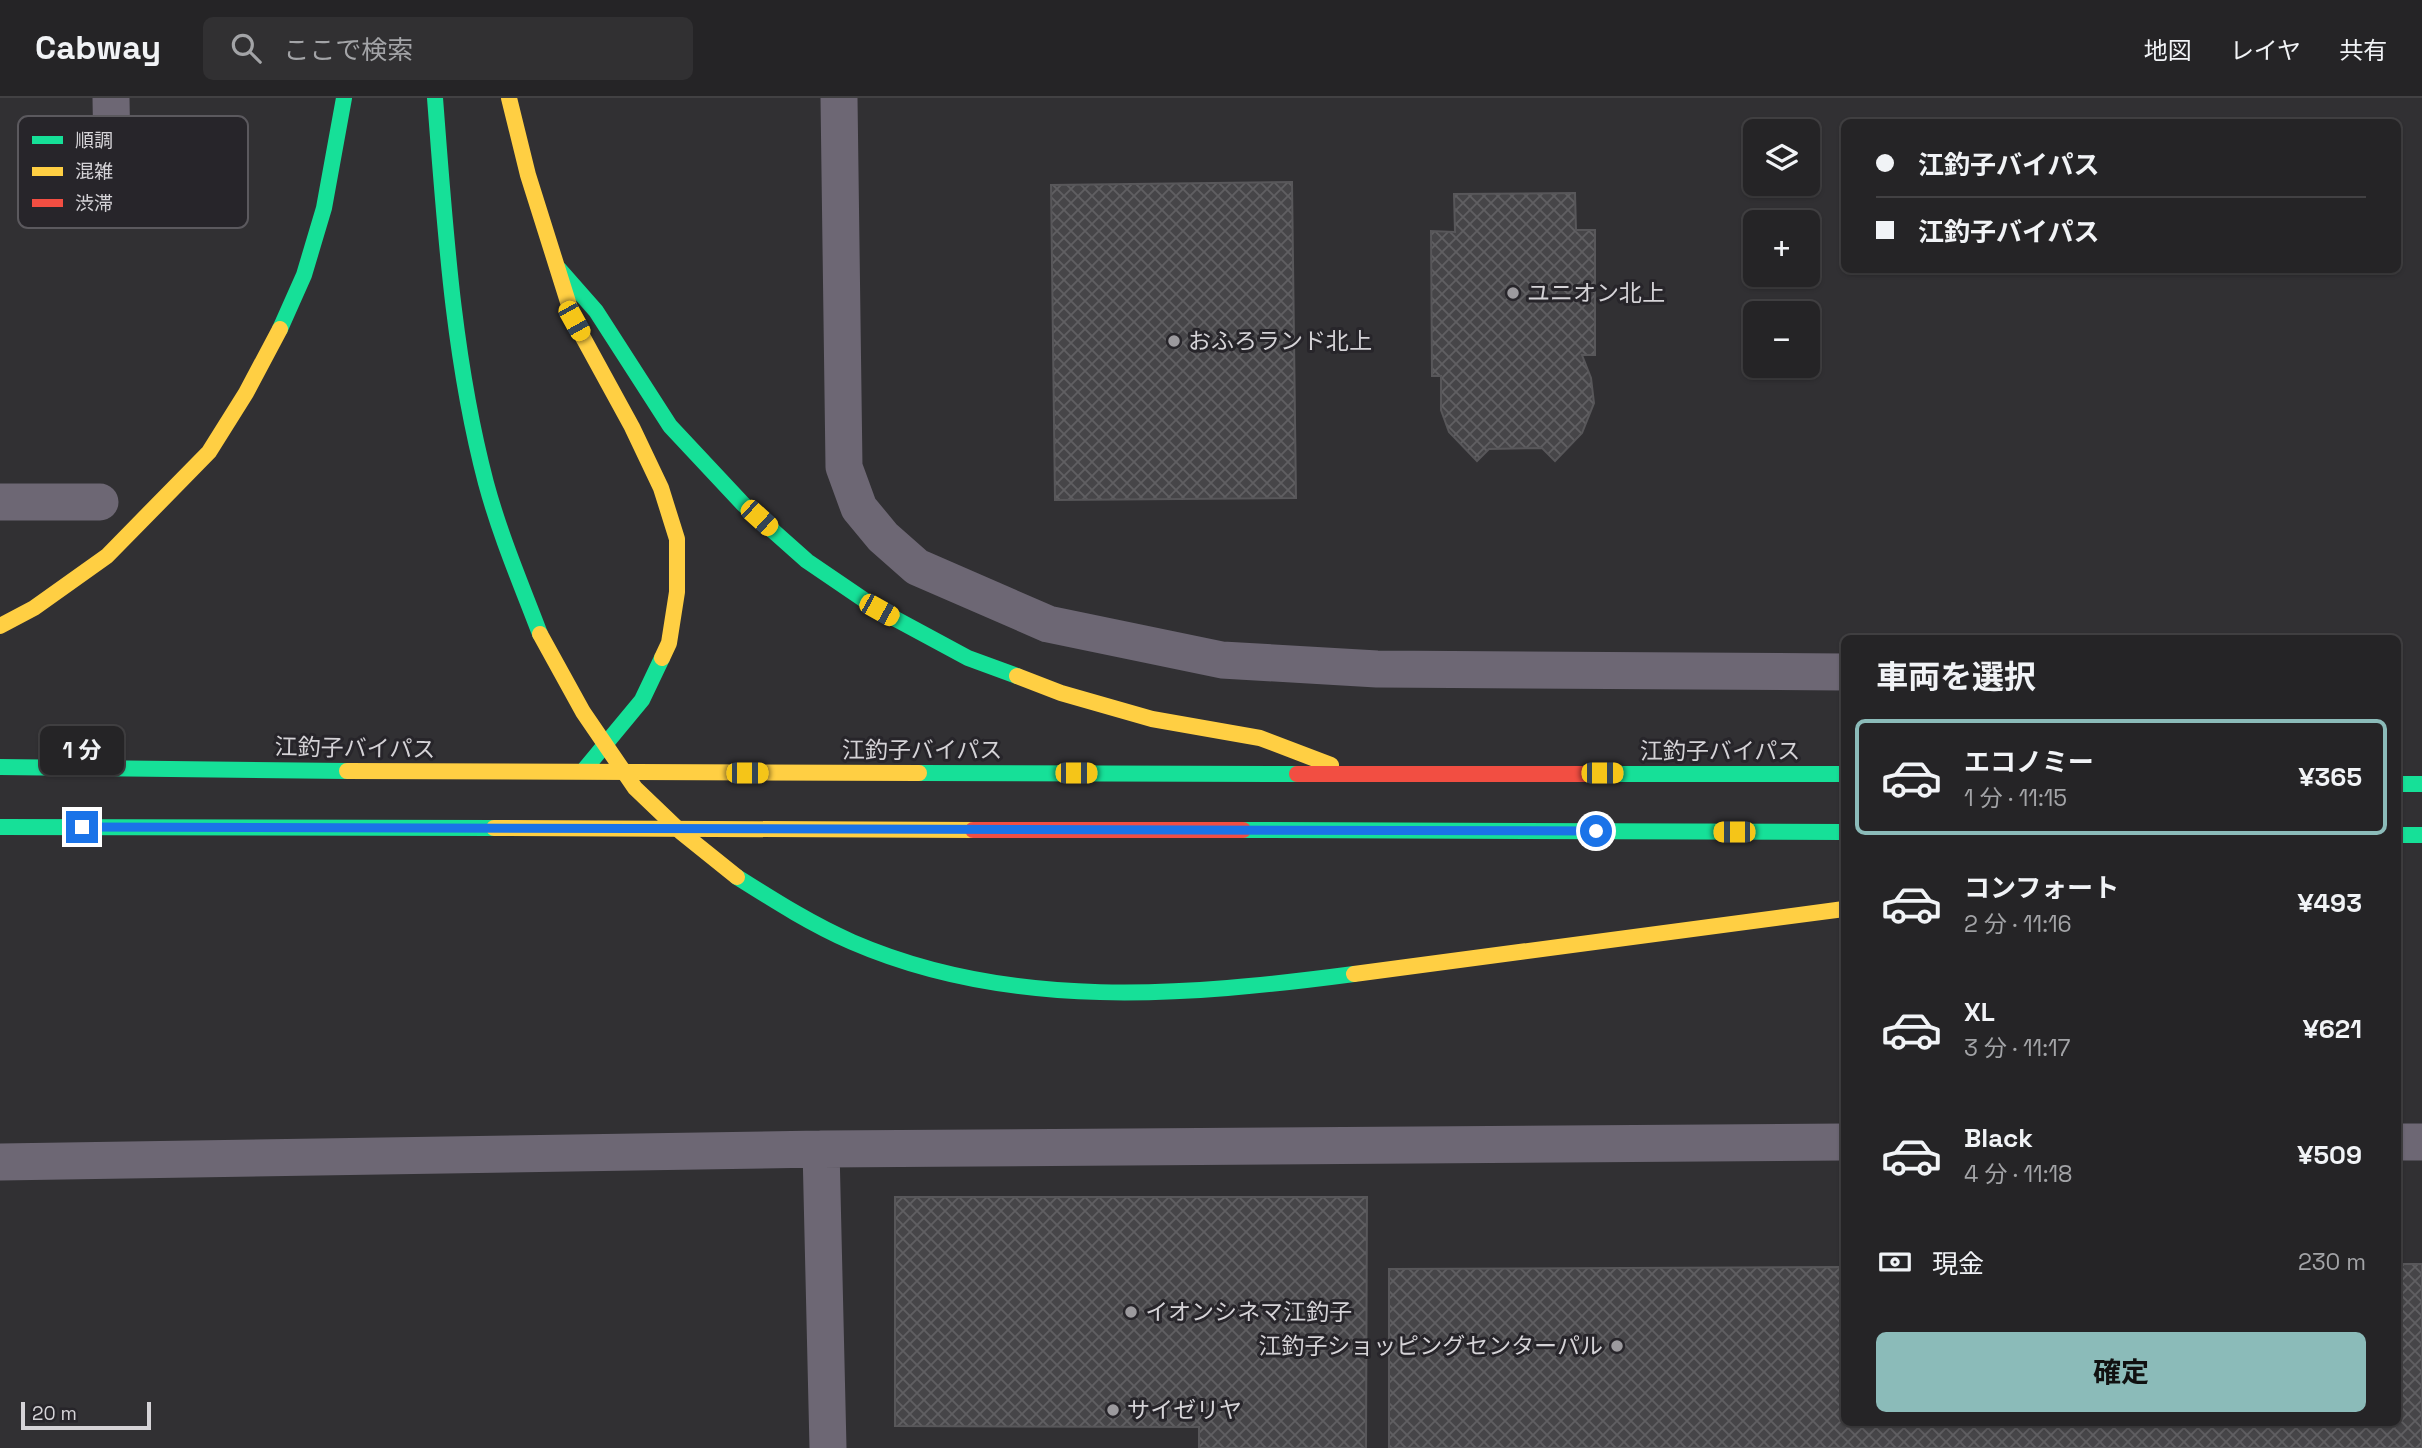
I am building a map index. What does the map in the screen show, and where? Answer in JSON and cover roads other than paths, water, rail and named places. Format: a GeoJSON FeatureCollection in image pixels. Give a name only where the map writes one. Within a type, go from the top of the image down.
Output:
{"type":"FeatureCollection","features":[{"type":"Feature","properties":{"kind":"highway"},"geometry":{"type":"LineString","coordinates":[[0,626],[34,608],[107,556],[209,452],[246,393],[279,332],[304,275],[324,208],[344,98]]}},
{"type":"Feature","properties":{"kind":"highway"},"geometry":{"type":"LineString","coordinates":[[435,98],[450,282],[462,371],[482,464],[505,544],[540,634],[583,712],[635,788],[681,832],[737,877],[815,925],[895,959],[975,980],[1050,990],[1135,993],[1225,988],[1338,976],[1841,909]]}},
{"type":"Feature","properties":{"kind":"highway"},"geometry":{"type":"LineString","coordinates":[[509,98],[528,174],[574,321],[632,427],[661,488],[677,540],[677,592],[669,643],[642,700],[582,773],[560,791]]}},
{"type":"Feature","properties":{"kind":"highway"},"geometry":{"type":"LineString","coordinates":[[559,269],[596,311],[670,426],[743,504],[807,561],[879,610],[968,658],[1061,693],[1152,719],[1260,738],[1351,773]]}},
{"type":"Feature","properties":{"kind":"highway","name":"江釣子バイパス"},"geometry":{"type":"LineString","coordinates":[[0,767],[582,773],[1841,774]]}},
{"type":"Feature","properties":{"kind":"highway"},"geometry":{"type":"LineString","coordinates":[[2401,784],[2422,784]]}},
{"type":"Feature","properties":{"kind":"highway"},"geometry":{"type":"LineString","coordinates":[[517,827],[539,809]]}},
{"type":"Feature","properties":{"kind":"highway"},"geometry":{"type":"LineString","coordinates":[[0,827],[1841,832]]}},
{"type":"Feature","properties":{"kind":"highway"},"geometry":{"type":"LineString","coordinates":[[2401,835],[2422,835]]}},
{"type":"Feature","properties":{"kind":"street"},"geometry":{"type":"LineString","coordinates":[[111,98],[111,116]]}},
{"type":"Feature","properties":{"kind":"street"},"geometry":{"type":"LineString","coordinates":[[839,98],[844,467],[859,508],[883,537],[917,567],[1048,624],[1222,660],[1377,669],[1841,672]]}},
{"type":"Feature","properties":{"kind":"street"},"geometry":{"type":"LineString","coordinates":[[0,502],[100,502]]}},
{"type":"Feature","properties":{"kind":"street"},"geometry":{"type":"LineString","coordinates":[[0,1162],[821,1149],[1841,1142]]}},
{"type":"Feature","properties":{"kind":"street"},"geometry":{"type":"LineString","coordinates":[[2401,1142],[2422,1142]]}},
{"type":"Feature","properties":{"kind":"street"},"geometry":{"type":"LineString","coordinates":[[821,1149],[828,1448]]}},
{"type":"Feature","properties":{"kind":"place","name":"ユニオン北上"},"geometry":{"type":"Point","coordinates":[1513,293]}},
{"type":"Feature","properties":{"kind":"place","name":"おふろランド北上"},"geometry":{"type":"Point","coordinates":[1174,341]}},
{"type":"Feature","properties":{"kind":"place","name":"イオンシネマ江釣子"},"geometry":{"type":"Point","coordinates":[1131,1312]}},
{"type":"Feature","properties":{"kind":"place","name":"江釣子ショッピングセンターパル"},"geometry":{"type":"Point","coordinates":[1617,1346]}},
{"type":"Feature","properties":{"kind":"place","name":"サイゼリヤ"},"geometry":{"type":"Point","coordinates":[1113,1410]}}]}
